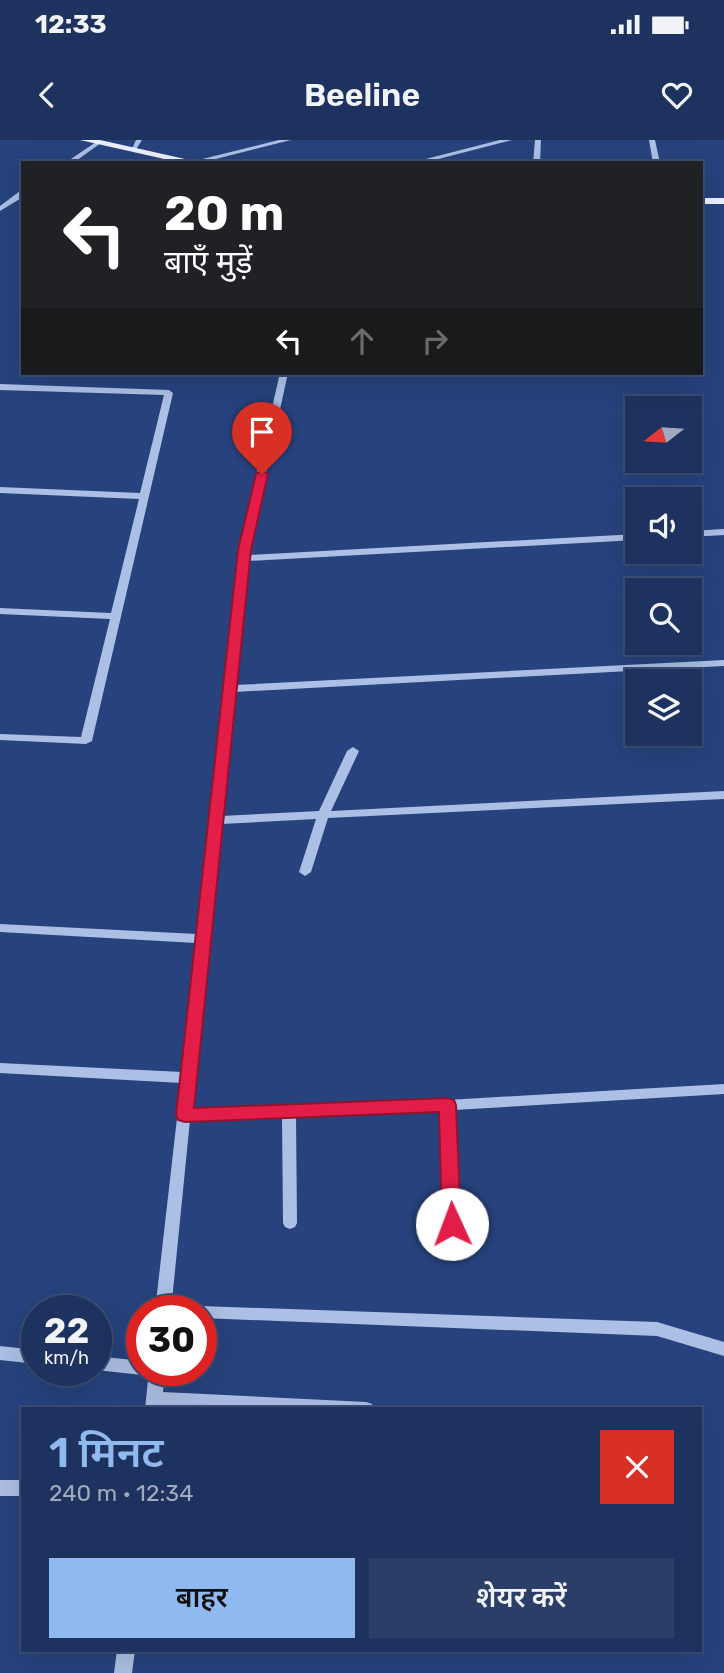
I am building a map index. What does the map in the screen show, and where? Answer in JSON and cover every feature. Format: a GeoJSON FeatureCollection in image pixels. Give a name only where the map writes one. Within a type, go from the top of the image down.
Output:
{"type":"FeatureCollection","features":[{"type":"Feature","properties":{"kind":"main road"},"geometry":{"type":"LineString","coordinates":[[85,140],[136,145],[192,161]]}},
{"type":"Feature","properties":{"kind":"main road"},"geometry":{"type":"LineString","coordinates":[[703,201],[724,201]]}},
{"type":"Feature","properties":{"kind":"street"},"geometry":{"type":"LineString","coordinates":[[245,140],[253,147]]}},
{"type":"Feature","properties":{"kind":"street"},"geometry":{"type":"LineString","coordinates":[[200,161],[288,140]]}},
{"type":"Feature","properties":{"kind":"street"},"geometry":{"type":"LineString","coordinates":[[421,161],[509,140]]}},
{"type":"Feature","properties":{"kind":"street"},"geometry":{"type":"LineString","coordinates":[[536,161],[538,140]]}},
{"type":"Feature","properties":{"kind":"street"},"geometry":{"type":"LineString","coordinates":[[652,140],[657,161]]}},
{"type":"Feature","properties":{"kind":"street"},"geometry":{"type":"LineString","coordinates":[[71,161],[98,142]]}},
{"type":"Feature","properties":{"kind":"street"},"geometry":{"type":"LineString","coordinates":[[0,209],[21,194]]}},
{"type":"Feature","properties":{"kind":"street"},"geometry":{"type":"LineString","coordinates":[[165,1295],[244,558],[284,375]]}},
{"type":"Feature","properties":{"kind":"street"},"geometry":{"type":"LineString","coordinates":[[0,387],[169,393],[86,741],[0,737]]}},
{"type":"Feature","properties":{"kind":"street"},"geometry":{"type":"LineString","coordinates":[[0,490],[144,496]]}},
{"type":"Feature","properties":{"kind":"street"},"geometry":{"type":"LineString","coordinates":[[702,533],[724,532]]}},
{"type":"Feature","properties":{"kind":"street"},"geometry":{"type":"LineString","coordinates":[[244,558],[625,538]]}},
{"type":"Feature","properties":{"kind":"street"},"geometry":{"type":"LineString","coordinates":[[0,611],[116,616]]}},
{"type":"Feature","properties":{"kind":"street"},"geometry":{"type":"LineString","coordinates":[[230,689],[724,663]]}},
{"type":"Feature","properties":{"kind":"street"},"geometry":{"type":"LineString","coordinates":[[305,872],[323,815],[353,751]]}},
{"type":"Feature","properties":{"kind":"street"},"geometry":{"type":"LineString","coordinates":[[216,820],[724,795]]}},
{"type":"Feature","properties":{"kind":"street"},"geometry":{"type":"LineString","coordinates":[[0,928],[204,939]]}},
{"type":"Feature","properties":{"kind":"street"},"geometry":{"type":"LineString","coordinates":[[0,1068],[189,1078]]}},
{"type":"Feature","properties":{"kind":"street"},"geometry":{"type":"LineString","coordinates":[[185,1115],[447,1105],[724,1089]]}},
{"type":"Feature","properties":{"kind":"street"},"geometry":{"type":"LineString","coordinates":[[447,1105],[452,1224]]}},
{"type":"Feature","properties":{"kind":"street"},"geometry":{"type":"LineString","coordinates":[[289,1111],[290,1223]]}},
{"type":"Feature","properties":{"kind":"street"},"geometry":{"type":"LineString","coordinates":[[217,1313],[657,1329],[724,1349]]}},
{"type":"Feature","properties":{"kind":"street"},"geometry":{"type":"LineString","coordinates":[[0,1353],[21,1355]]}},
{"type":"Feature","properties":{"kind":"street"},"geometry":{"type":"LineString","coordinates":[[155,1386],[153,1404],[281,1407]]}},
{"type":"Feature","properties":{"kind":"street"},"geometry":{"type":"LineString","coordinates":[[0,1488],[21,1488]]}},
{"type":"Feature","properties":{"kind":"street"},"geometry":{"type":"LineString","coordinates":[[123,1673],[126,1652]]}},
{"type":"Feature","properties":{"kind":"route"},"geometry":{"type":"LineString","coordinates":[[262,474],[244,550],[185,1115],[447,1105],[452,1224]]}}]}
